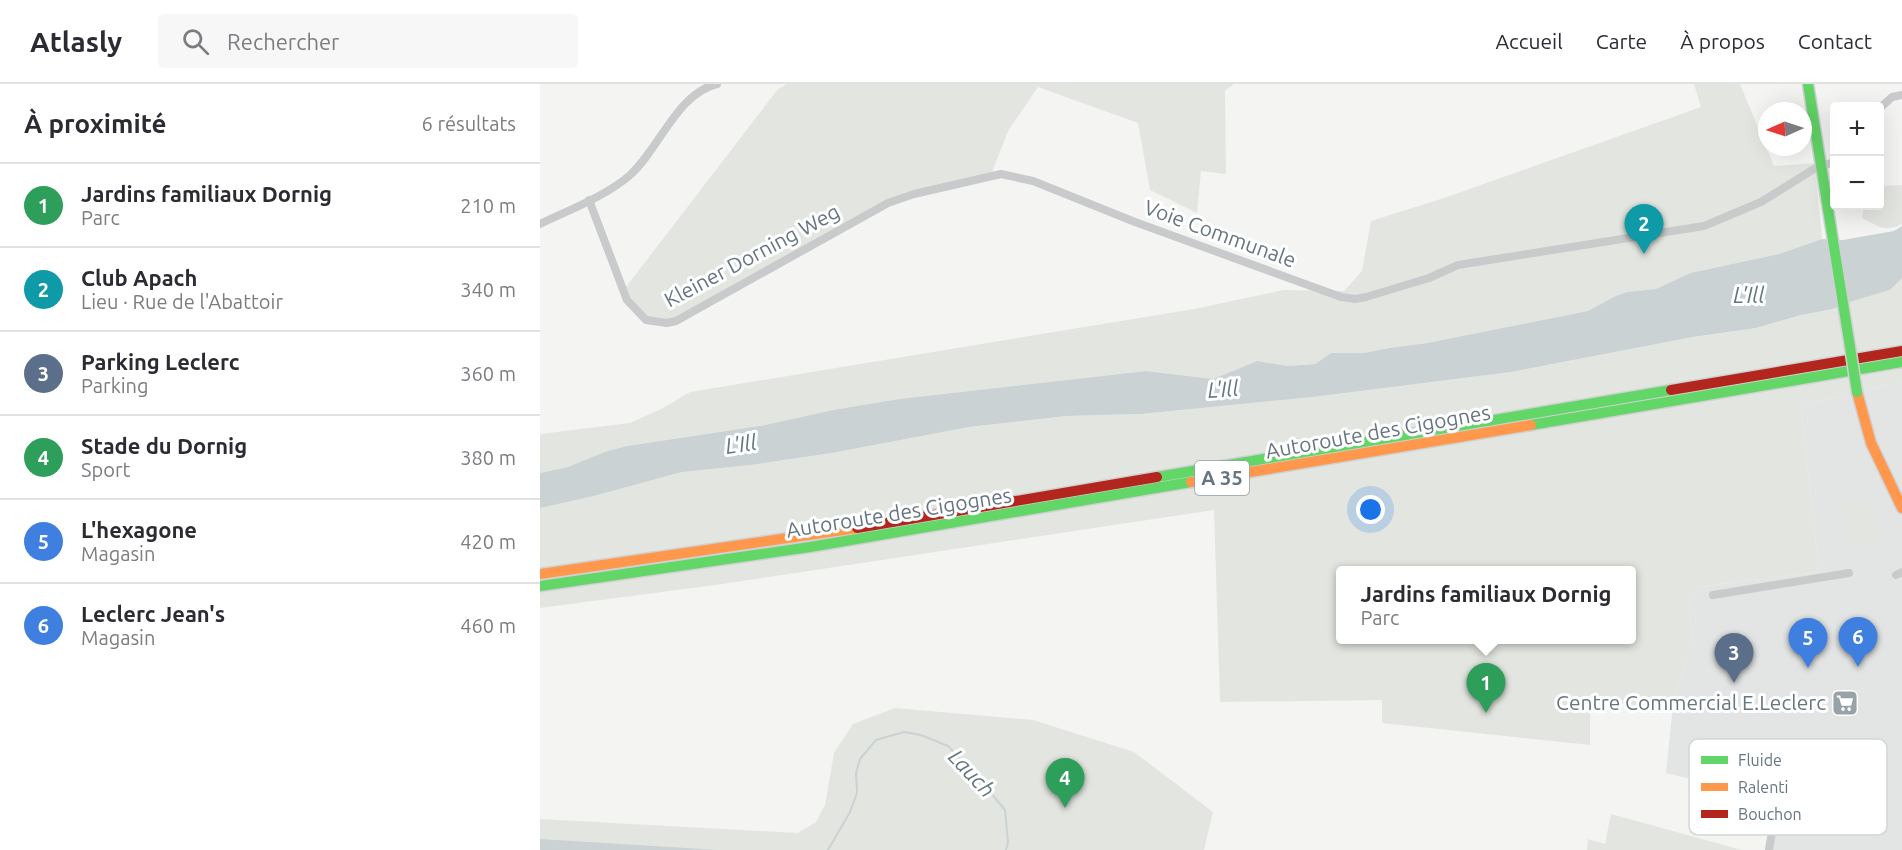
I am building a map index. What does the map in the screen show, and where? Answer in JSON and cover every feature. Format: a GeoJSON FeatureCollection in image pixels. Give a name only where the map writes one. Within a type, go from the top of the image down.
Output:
{"type":"FeatureCollection","features":[{"type":"Feature","properties":{"kind":"main road"},"geometry":{"type":"LineString","coordinates":[[1808,84],[1811,102]]}},
{"type":"Feature","properties":{"kind":"main road"},"geometry":{"type":"LineString","coordinates":[[1811,102],[1817,84]]}},
{"type":"Feature","properties":{"kind":"main road"},"geometry":{"type":"LineString","coordinates":[[1812,109],[1857,392],[1871,444],[1902,508]]}},
{"type":"Feature","properties":{"kind":"main road","name":"Autoroute des Cigognes"},"geometry":{"type":"LineString","coordinates":[[540,574],[820,534],[1902,351]]}},
{"type":"Feature","properties":{"kind":"main road","name":"Autoroute des Cigognes"},"geometry":{"type":"LineString","coordinates":[[540,586],[810,548],[1902,362]]}},
{"type":"Feature","properties":{"kind":"street"},"geometry":{"type":"LineString","coordinates":[[540,224],[627,178],[640,165],[692,96],[704,88],[717,84]]}},
{"type":"Feature","properties":{"kind":"street"},"geometry":{"type":"LineString","coordinates":[[1884,104],[1892,97],[1902,95]]}},
{"type":"Feature","properties":{"kind":"street","name":"Voie Communale"},"geometry":{"type":"LineString","coordinates":[[1001,174],[1032,181],[1135,222],[1341,297],[1355,299],[1429,278],[1458,265],[1704,226],[1761,202],[1822,165],[1830,163]]}},
{"type":"Feature","properties":{"kind":"street","name":"Kleiner Dorning Weg"},"geometry":{"type":"LineString","coordinates":[[589,200],[627,300],[646,320],[668,323],[676,321],[888,203],[914,194],[1001,174]]}},
{"type":"Feature","properties":{"kind":"street"},"geometry":{"type":"LineString","coordinates":[[1902,572],[1896,575],[1902,577]]}},
{"type":"Feature","properties":{"kind":"street"},"geometry":{"type":"LineString","coordinates":[[1713,595],[1849,573]]}},
{"type":"Feature","properties":{"kind":"street"},"geometry":{"type":"LineString","coordinates":[[1769,850],[1772,835]]}},
{"type":"Feature","properties":{"kind":"shaded area"},"geometry":{"type":"Polygon","coordinates":[[[787,84],[1234,84],[1225,91],[1226,174],[1201,171],[1197,213],[1150,190],[1138,123],[1038,87],[1008,131],[992,172],[886,206],[673,320],[640,319],[626,287],[778,89],[787,84]]]}},
{"type":"Feature","properties":{"kind":"shaded area"},"geometry":{"type":"Polygon","coordinates":[[[1694,84],[1740,84],[1758,127],[1758,156],[1770,156],[1774,166],[1815,163],[1822,239],[1779,254],[1690,273],[1656,289],[1627,292],[1588,311],[1427,343],[1364,353],[1331,353],[1315,364],[1288,366],[1257,361],[1213,379],[1146,371],[899,399],[765,425],[627,446],[568,467],[540,473],[540,434],[630,423],[663,408],[690,392],[1194,309],[1284,290],[1344,291],[1362,271],[1371,221],[1444,198],[1701,107],[1694,84]]]}},
{"type":"Feature","properties":{"kind":"shaded area"},"geometry":{"type":"Polygon","coordinates":[[[1902,185],[1902,224],[1896,227],[1877,226],[1862,218],[1863,210],[1884,210],[1884,186],[1902,185]]]}},
{"type":"Feature","properties":{"kind":"shaded area"},"geometry":{"type":"Polygon","coordinates":[[[1902,278],[1902,382],[1801,405],[1819,572],[1698,587],[1689,595],[1692,638],[1673,705],[1645,711],[1590,694],[1590,745],[1382,723],[1382,700],[1220,702],[1214,510],[715,585],[540,608],[540,508],[682,472],[832,453],[969,427],[1067,416],[1141,414],[1313,397],[1511,372],[1693,337],[1756,328],[1801,315],[1833,309],[1890,290],[1902,278]]]}},
{"type":"Feature","properties":{"kind":"shaded area"},"geometry":{"type":"Polygon","coordinates":[[[1902,382],[1902,850],[1765,850],[1767,835],[1887,835],[1887,739],[1689,739],[1689,779],[1666,773],[1673,705],[1692,638],[1689,595],[1698,587],[1819,572],[1801,405],[1902,382]]]}},
{"type":"Feature","properties":{"kind":"shaded area"},"geometry":{"type":"Polygon","coordinates":[[[1863,500],[1887,542],[1887,546],[1879,549],[1878,544],[1855,546],[1854,552],[1850,550],[1843,506],[1846,502],[1863,500]]]}},
{"type":"Feature","properties":{"kind":"shaded area"},"geometry":{"type":"Polygon","coordinates":[[[895,708],[1033,720],[1134,752],[1213,812],[1204,850],[540,850],[540,819],[798,833],[816,822],[825,805],[834,753],[853,724],[895,708]]]}},
{"type":"Feature","properties":{"kind":"shaded area"},"geometry":{"type":"Polygon","coordinates":[[[1611,814],[1742,850],[1587,850],[1588,839],[1605,844],[1611,814]]]}},
{"type":"Feature","properties":{"kind":"water","name":"L'Ill"},"geometry":{"type":"Polygon","coordinates":[[[1902,226],[1902,278],[1890,290],[1833,309],[1801,315],[1756,328],[1693,337],[1511,372],[1313,397],[1141,414],[1067,416],[969,427],[832,453],[682,472],[540,508],[540,473],[568,467],[627,446],[765,425],[899,399],[1146,371],[1213,379],[1257,361],[1288,366],[1315,364],[1331,353],[1364,353],[1427,343],[1588,311],[1616,296],[1627,292],[1656,289],[1690,273],[1779,254],[1822,239],[1843,240],[1894,231],[1902,226]]]}},
{"type":"Feature","properties":{"kind":"water"},"geometry":{"type":"Polygon","coordinates":[[[540,839],[719,850],[540,850],[540,839]]]}},
{"type":"Feature","properties":{"kind":"waterway","name":"Lauch"},"geometry":{"type":"LineString","coordinates":[[828,850],[850,812],[857,793],[856,773],[860,759],[876,740],[904,732],[921,735],[948,746],[982,782],[1005,810],[1008,842],[1006,850]]}},
{"type":"Feature","properties":{"kind":"traffic: fast"},"geometry":{"type":"LineString","coordinates":[[1808,84],[1850,347]]}},
{"type":"Feature","properties":{"kind":"traffic: fast"},"geometry":{"type":"LineString","coordinates":[[1850,347],[1857,392]]}},
{"type":"Feature","properties":{"kind":"traffic: fast"},"geometry":{"type":"LineString","coordinates":[[1531,425],[1902,362]]}},
{"type":"Feature","properties":{"kind":"traffic: fast"},"geometry":{"type":"LineString","coordinates":[[1157,477],[1671,390]]}},
{"type":"Feature","properties":{"kind":"traffic: fast"},"geometry":{"type":"LineString","coordinates":[[540,586],[810,547],[1191,482]]}},
{"type":"Feature","properties":{"kind":"traffic: slow"},"geometry":{"type":"LineString","coordinates":[[1857,392],[1871,443],[1902,508]]}},
{"type":"Feature","properties":{"kind":"traffic: slow"},"geometry":{"type":"LineString","coordinates":[[1191,482],[1531,425]]}},
{"type":"Feature","properties":{"kind":"traffic: slow"},"geometry":{"type":"LineString","coordinates":[[540,574],[857,528]]}},
{"type":"Feature","properties":{"kind":"traffic: jam"},"geometry":{"type":"LineString","coordinates":[[1671,390],[1902,351]]}},
{"type":"Feature","properties":{"kind":"traffic: jam"},"geometry":{"type":"LineString","coordinates":[[857,528],[1157,477]]}},
{"type":"Feature","properties":{"kind":"place","name":"Club Apach"},"geometry":{"type":"Point","coordinates":[1644,254]}},
{"type":"Feature","properties":{"kind":"place","name":"Leclerc Jean's"},"geometry":{"type":"Point","coordinates":[1858,667]}},
{"type":"Feature","properties":{"kind":"place","name":"L'hexagone"},"geometry":{"type":"Point","coordinates":[1808,668]}},
{"type":"Feature","properties":{"kind":"place","name":"Parking Leclerc"},"geometry":{"type":"Point","coordinates":[1734,683]}},
{"type":"Feature","properties":{"kind":"place","name":"Centre Commercial E.Leclerc"},"geometry":{"type":"Point","coordinates":[1845,703]}},
{"type":"Feature","properties":{"kind":"place","name":"Jardins familiaux Dornig"},"geometry":{"type":"Point","coordinates":[1486,713]}},
{"type":"Feature","properties":{"kind":"place","name":"Stade du Dornig"},"geometry":{"type":"Point","coordinates":[1065,808]}}]}
